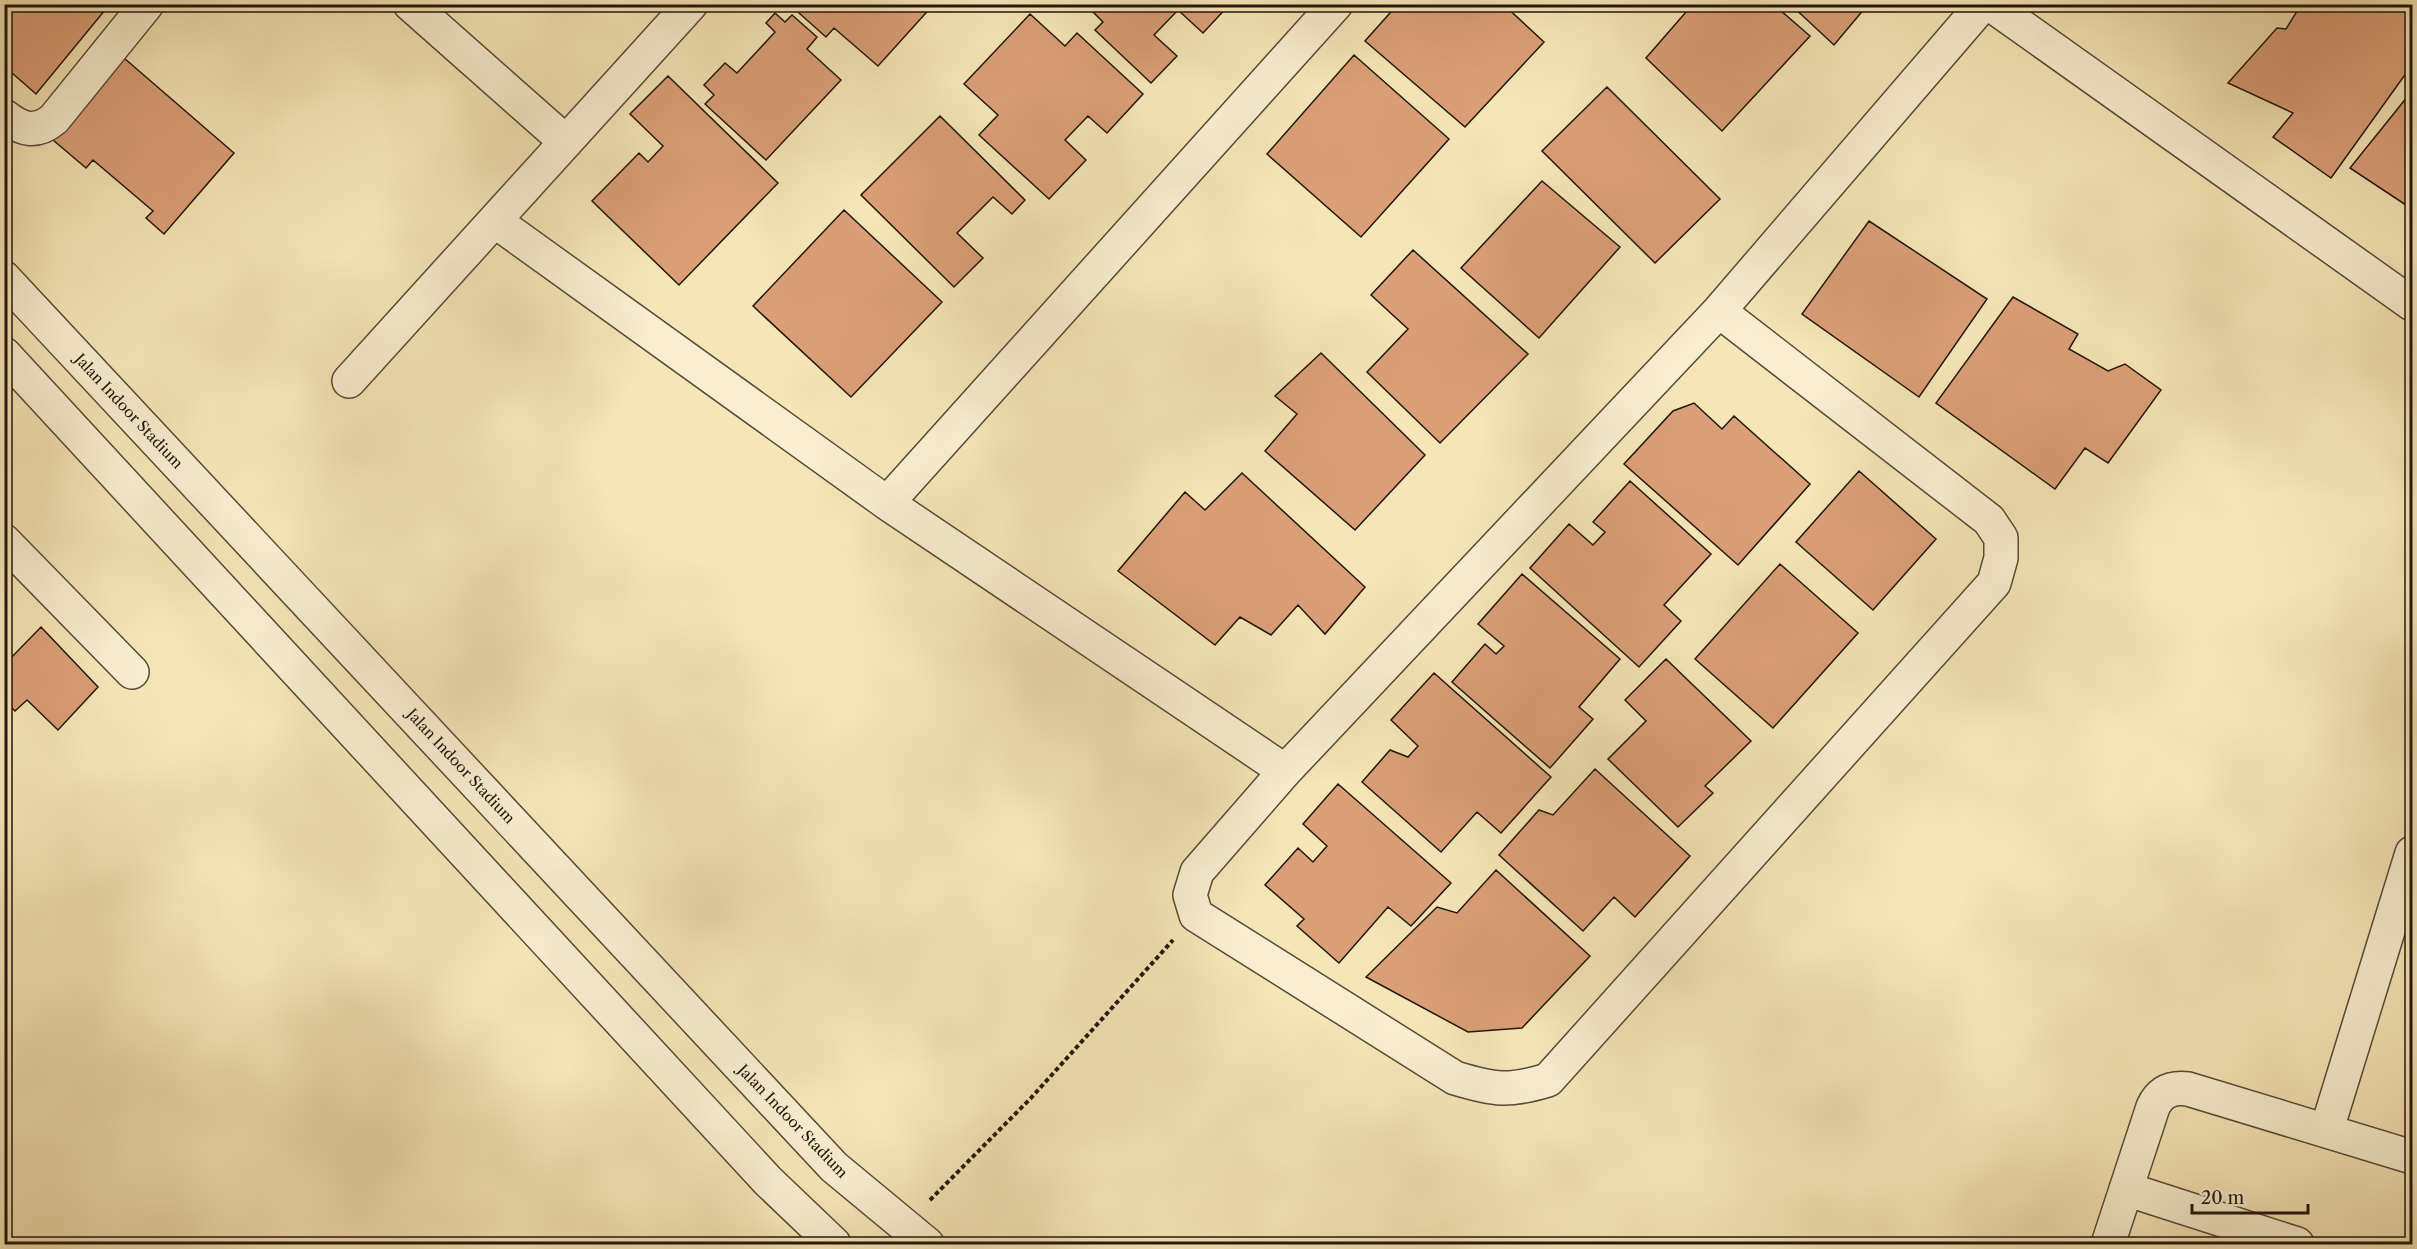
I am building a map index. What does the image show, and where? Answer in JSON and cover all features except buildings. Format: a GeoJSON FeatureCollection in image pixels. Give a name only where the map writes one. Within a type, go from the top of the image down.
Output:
{"type":"FeatureCollection","features":[{"type":"Feature","properties":{"kind":"street"},"geometry":{"type":"LineString","coordinates":[[4,116],[23,129],[34,130],[54,119],[147,4]]}},
{"type":"Feature","properties":{"kind":"street"},"geometry":{"type":"LineString","coordinates":[[410,4],[566,142]]}},
{"type":"Feature","properties":{"kind":"street"},"geometry":{"type":"LineString","coordinates":[[350,381],[691,4]]}},
{"type":"Feature","properties":{"kind":"street"},"geometry":{"type":"LineString","coordinates":[[887,503],[1336,4]]}},
{"type":"Feature","properties":{"kind":"street"},"geometry":{"type":"LineString","coordinates":[[1719,312],[1989,520],[2001,538],[2001,558],[1994,583],[1548,1080],[1520,1088],[1488,1088],[1455,1078],[1196,915],[1190,895],[1197,872],[1285,771],[1719,312],[1983,4]]}},
{"type":"Feature","properties":{"kind":"street"},"geometry":{"type":"LineString","coordinates":[[1989,4],[2412,304]]}},
{"type":"Feature","properties":{"kind":"street"},"geometry":{"type":"LineString","coordinates":[[495,221],[887,503],[1285,771]]}},
{"type":"Feature","properties":{"kind":"street","name":"Jalan Indoor Stadium"},"geometry":{"type":"LineString","coordinates":[[4,278],[834,1167],[915,1235]]}},
{"type":"Feature","properties":{"kind":"street"},"geometry":{"type":"LineString","coordinates":[[4,354],[768,1181],[834,1245]]}},
{"type":"Feature","properties":{"kind":"street"},"geometry":{"type":"LineString","coordinates":[[4,541],[132,672]]}},
{"type":"Feature","properties":{"kind":"street"},"geometry":{"type":"LineString","coordinates":[[2327,1130],[2412,854]]}},
{"type":"Feature","properties":{"kind":"street"},"geometry":{"type":"LineString","coordinates":[[2108,1245],[2158,1097],[2166,1091],[2177,1088],[2188,1089],[2412,1157]]}},
{"type":"Feature","properties":{"kind":"street"},"geometry":{"type":"LineString","coordinates":[[2126,1190],[2297,1245]]}},
{"type":"Feature","properties":{"kind":"path"},"geometry":{"type":"LineString","coordinates":[[915,1235],[1031,1098],[1196,915]]}}]}
